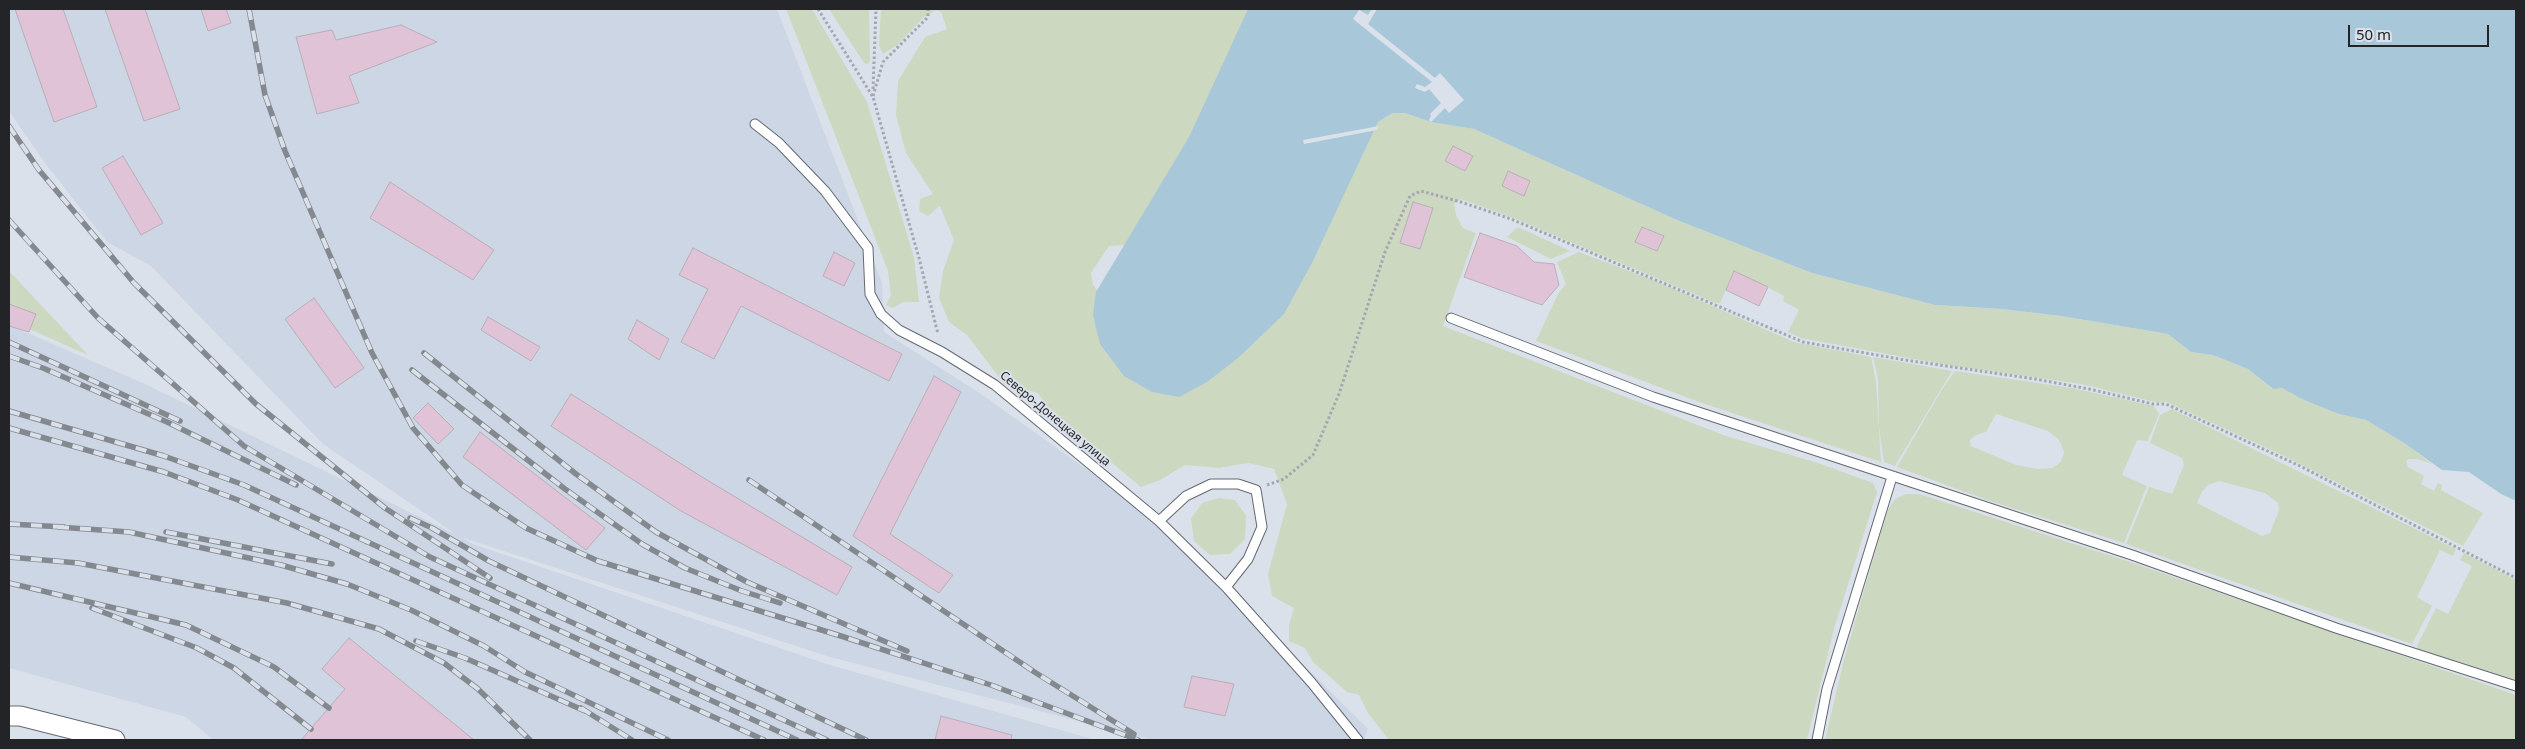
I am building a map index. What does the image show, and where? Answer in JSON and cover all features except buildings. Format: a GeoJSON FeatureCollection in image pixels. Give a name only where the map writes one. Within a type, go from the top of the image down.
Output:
{"type":"FeatureCollection","features":[{"type":"Feature","properties":{"kind":"street"},"geometry":{"type":"LineString","coordinates":[[9,716],[20,716],[116,740]]}},
{"type":"Feature","properties":{"kind":"lane","name":"Северо-Донецкая улица"},"geometry":{"type":"LineString","coordinates":[[755,124],[779,144],[825,191],[868,248],[870,294],[881,314],[899,330],[942,352],[996,385],[1159,521],[1226,587],[1311,682],[1358,740]]}},
{"type":"Feature","properties":{"kind":"lane"},"geometry":{"type":"LineString","coordinates":[[1451,318],[1654,396],[1892,477],[2132,555],[2336,628],[2516,686]]}},
{"type":"Feature","properties":{"kind":"lane"},"geometry":{"type":"LineString","coordinates":[[1817,740],[1827,689],[1892,477]]}},
{"type":"Feature","properties":{"kind":"lane"},"geometry":{"type":"LineString","coordinates":[[1159,521],[1186,496],[1211,484],[1238,484],[1256,490],[1262,528],[1248,559],[1226,587]]}},
{"type":"Feature","properties":{"kind":"path"},"geometry":{"type":"LineString","coordinates":[[818,9],[873,97],[919,258],[942,352]]}},
{"type":"Feature","properties":{"kind":"path"},"geometry":{"type":"LineString","coordinates":[[873,97],[875,9]]}},
{"type":"Feature","properties":{"kind":"path"},"geometry":{"type":"LineString","coordinates":[[873,97],[883,62],[928,17],[928,9]]}},
{"type":"Feature","properties":{"kind":"path"},"geometry":{"type":"LineString","coordinates":[[1256,490],[1284,478],[1312,454],[1339,394],[1386,252],[1410,196],[1421,191],[1511,219],[1803,342],[1914,362],[2036,379],[2153,404],[2166,404],[2300,466],[2516,578]]}},
{"type":"Feature","properties":{"kind":"shaded area"},"geometry":{"type":"Polygon","coordinates":[[[9,9],[777,9],[882,283],[884,332],[981,394],[1159,521],[1368,729],[1364,740],[1152,740],[830,657],[461,537],[473,544],[830,665],[1096,740],[213,740],[186,717],[9,668],[9,325],[145,384],[457,535],[323,444],[151,266],[107,242],[45,163],[9,111],[9,9]]]}},
{"type":"Feature","properties":{"kind":"green space"},"geometry":{"type":"Polygon","coordinates":[[[786,9],[812,9],[867,102],[914,257],[919,302],[903,302],[893,308],[886,305],[891,295],[888,271],[786,9]]]}},
{"type":"Feature","properties":{"kind":"green space"},"geometry":{"type":"Polygon","coordinates":[[[829,9],[869,9],[870,61],[868,64],[864,63],[829,9]]]}},
{"type":"Feature","properties":{"kind":"green space"},"geometry":{"type":"Polygon","coordinates":[[[881,9],[1268,9],[1227,73],[1127,245],[1109,246],[1091,273],[1093,285],[1104,299],[1337,185],[1378,122],[1393,113],[1405,113],[1431,122],[1474,129],[1677,220],[1812,273],[1935,305],[2002,309],[2061,316],[2168,334],[2191,352],[2213,355],[2248,369],[2272,389],[2282,387],[2304,400],[2339,414],[2366,420],[2404,443],[2432,464],[2417,459],[2406,461],[2408,467],[2424,476],[2421,484],[2434,491],[2438,483],[2442,485],[2441,490],[2483,513],[2463,546],[2284,456],[2167,402],[2155,402],[2081,384],[1941,364],[1801,338],[1788,332],[1799,310],[1783,301],[1784,296],[1734,272],[1720,303],[1716,303],[1516,219],[1461,199],[1454,204],[1456,215],[1463,228],[1476,233],[1443,326],[1726,436],[1818,463],[1873,483],[1877,492],[1834,629],[1807,740],[1389,740],[1368,713],[1359,695],[1347,692],[1313,662],[1305,648],[1289,641],[1289,625],[1294,608],[1272,596],[1268,574],[1287,504],[1274,469],[1248,463],[1219,468],[1185,465],[1160,480],[1141,487],[1053,414],[1038,393],[1004,384],[967,335],[949,322],[939,298],[943,271],[954,240],[940,206],[928,216],[919,211],[920,199],[933,194],[906,153],[896,115],[898,81],[925,37],[947,29],[941,12],[936,10],[924,17],[897,45],[883,54],[879,46],[881,9]]]}},
{"type":"Feature","properties":{"kind":"green space"},"geometry":{"type":"Polygon","coordinates":[[[1518,227],[1570,251],[1551,259],[1507,237],[1518,227]]]}},
{"type":"Feature","properties":{"kind":"green space"},"geometry":{"type":"Polygon","coordinates":[[[1579,252],[1653,280],[1794,342],[1871,357],[1876,382],[1881,462],[1702,403],[1536,341],[1558,294],[1566,284],[1557,262],[1579,252]]]}},
{"type":"Feature","properties":{"kind":"green space"},"geometry":{"type":"Polygon","coordinates":[[[9,271],[88,355],[9,320],[9,271]]]}},
{"type":"Feature","properties":{"kind":"green space"},"geometry":{"type":"Polygon","coordinates":[[[1873,357],[1952,371],[1895,466],[1884,462],[1879,427],[1878,378],[1873,357]]]}},
{"type":"Feature","properties":{"kind":"green space"},"geometry":{"type":"Polygon","coordinates":[[[1955,371],[2072,388],[2154,406],[2159,414],[2148,441],[2137,440],[2122,475],[2147,486],[2124,543],[1990,501],[1897,467],[1941,391],[1955,371]],[[1996,414],[1986,432],[1976,435],[1970,440],[1971,446],[2016,465],[2038,469],[2052,468],[2061,462],[2064,452],[2059,440],[2048,431],[1996,414]]]}},
{"type":"Feature","properties":{"kind":"green space"},"geometry":{"type":"Polygon","coordinates":[[[2172,409],[2456,549],[2453,556],[2440,550],[2417,597],[2432,606],[2412,644],[2126,544],[2149,487],[2172,494],[2184,465],[2182,458],[2150,443],[2160,415],[2172,409]],[[2219,481],[2208,485],[2197,503],[2262,536],[2270,533],[2279,510],[2278,503],[2265,493],[2219,481]]]}},
{"type":"Feature","properties":{"kind":"green space"},"geometry":{"type":"Polygon","coordinates":[[[1906,494],[1919,494],[2127,561],[2516,695],[2516,740],[1825,740],[1844,660],[1884,521],[1895,499],[1906,494]]]}},
{"type":"Feature","properties":{"kind":"green space"},"geometry":{"type":"Polygon","coordinates":[[[1219,498],[1235,500],[1246,516],[1245,539],[1230,554],[1210,555],[1194,541],[1191,519],[1202,503],[1219,498]]]}},
{"type":"Feature","properties":{"kind":"green space"},"geometry":{"type":"Polygon","coordinates":[[[2464,553],[2516,580],[2516,680],[2418,649],[2417,646],[2436,608],[2448,614],[2472,566],[2460,560],[2464,553]]]}},
{"type":"Feature","properties":{"kind":"water"},"geometry":{"type":"Polygon","coordinates":[[[1248,9],[2516,9],[2516,501],[2501,494],[2469,472],[2442,470],[2404,443],[2366,420],[2339,414],[2304,400],[2282,388],[2273,389],[2248,369],[2213,355],[2191,352],[2168,334],[2061,316],[2002,309],[1935,305],[1812,273],[1677,220],[1474,129],[1431,122],[1405,113],[1393,113],[1378,122],[1312,263],[1284,314],[1238,358],[1207,382],[1179,397],[1152,392],[1124,376],[1100,344],[1093,315],[1096,292],[1189,137],[1248,9]]]}},
{"type":"Feature","properties":{"kind":"pier"},"geometry":{"type":"Polygon","coordinates":[[[1372,9],[1377,9],[1368,24],[1435,78],[1440,73],[1464,100],[1449,113],[1445,108],[1431,122],[1429,120],[1430,114],[1441,103],[1429,89],[1425,92],[1415,88],[1417,84],[1425,87],[1432,82],[1353,19],[1359,10],[1368,15],[1372,9]]]}},
{"type":"Feature","properties":{"kind":"pier"},"geometry":{"type":"Polygon","coordinates":[[[1379,126],[1377,130],[1304,144],[1303,140],[1379,126]]]}},
{"type":"Feature","properties":{"kind":"railway"},"geometry":{"type":"LineString","coordinates":[[249,9],[265,95],[285,151],[372,353],[413,428],[462,485],[526,528],[598,561],[841,636],[997,687]]}},
{"type":"Feature","properties":{"kind":"railway"},"geometry":{"type":"LineString","coordinates":[[9,126],[39,170],[134,283],[256,404],[385,508],[490,578]]}},
{"type":"Feature","properties":{"kind":"railway"},"geometry":{"type":"LineString","coordinates":[[9,220],[98,318],[244,446],[430,557],[827,740]]}},
{"type":"Feature","properties":{"kind":"railway"},"geometry":{"type":"LineString","coordinates":[[9,342],[180,421]]}},
{"type":"Feature","properties":{"kind":"railway"},"geometry":{"type":"LineString","coordinates":[[424,353],[576,474],[656,532],[747,582],[907,651]]}},
{"type":"Feature","properties":{"kind":"railway"},"geometry":{"type":"LineString","coordinates":[[9,356],[43,368],[167,422],[296,485]]}},
{"type":"Feature","properties":{"kind":"railway"},"geometry":{"type":"LineString","coordinates":[[412,370],[565,489],[642,544],[685,568],[742,591],[780,603]]}},
{"type":"Feature","properties":{"kind":"railway"},"geometry":{"type":"LineString","coordinates":[[9,411],[164,456],[244,485],[797,740]]}},
{"type":"Feature","properties":{"kind":"railway"},"geometry":{"type":"LineString","coordinates":[[9,428],[164,472],[238,500],[764,740]]}},
{"type":"Feature","properties":{"kind":"railway"},"geometry":{"type":"LineString","coordinates":[[749,480],[1036,673],[1134,734]]}},
{"type":"Feature","properties":{"kind":"railway"},"geometry":{"type":"LineString","coordinates":[[410,518],[432,528],[489,561],[866,740]]}},
{"type":"Feature","properties":{"kind":"railway"},"geometry":{"type":"LineString","coordinates":[[9,524],[64,527]]}},
{"type":"Feature","properties":{"kind":"railway"},"geometry":{"type":"LineString","coordinates":[[58,527],[129,532],[281,565],[347,584],[411,610],[484,646],[525,672],[668,740]]}},
{"type":"Feature","properties":{"kind":"railway"},"geometry":{"type":"LineString","coordinates":[[166,532],[332,564]]}},
{"type":"Feature","properties":{"kind":"railway"},"geometry":{"type":"LineString","coordinates":[[9,557],[78,563],[287,603],[379,629],[444,663],[478,689],[530,740]]}},
{"type":"Feature","properties":{"kind":"railway"},"geometry":{"type":"LineString","coordinates":[[9,583],[186,625],[274,667],[329,708]]}},
{"type":"Feature","properties":{"kind":"railway"},"geometry":{"type":"LineString","coordinates":[[92,608],[197,648],[234,668],[311,729]]}},
{"type":"Feature","properties":{"kind":"railway"},"geometry":{"type":"LineString","coordinates":[[416,641],[465,658],[585,711]]}},
{"type":"Feature","properties":{"kind":"railway"},"geometry":{"type":"LineString","coordinates":[[991,685],[1138,740]]}},
{"type":"Feature","properties":{"kind":"railway"},"geometry":{"type":"LineString","coordinates":[[581,708],[632,740]]}}]}
